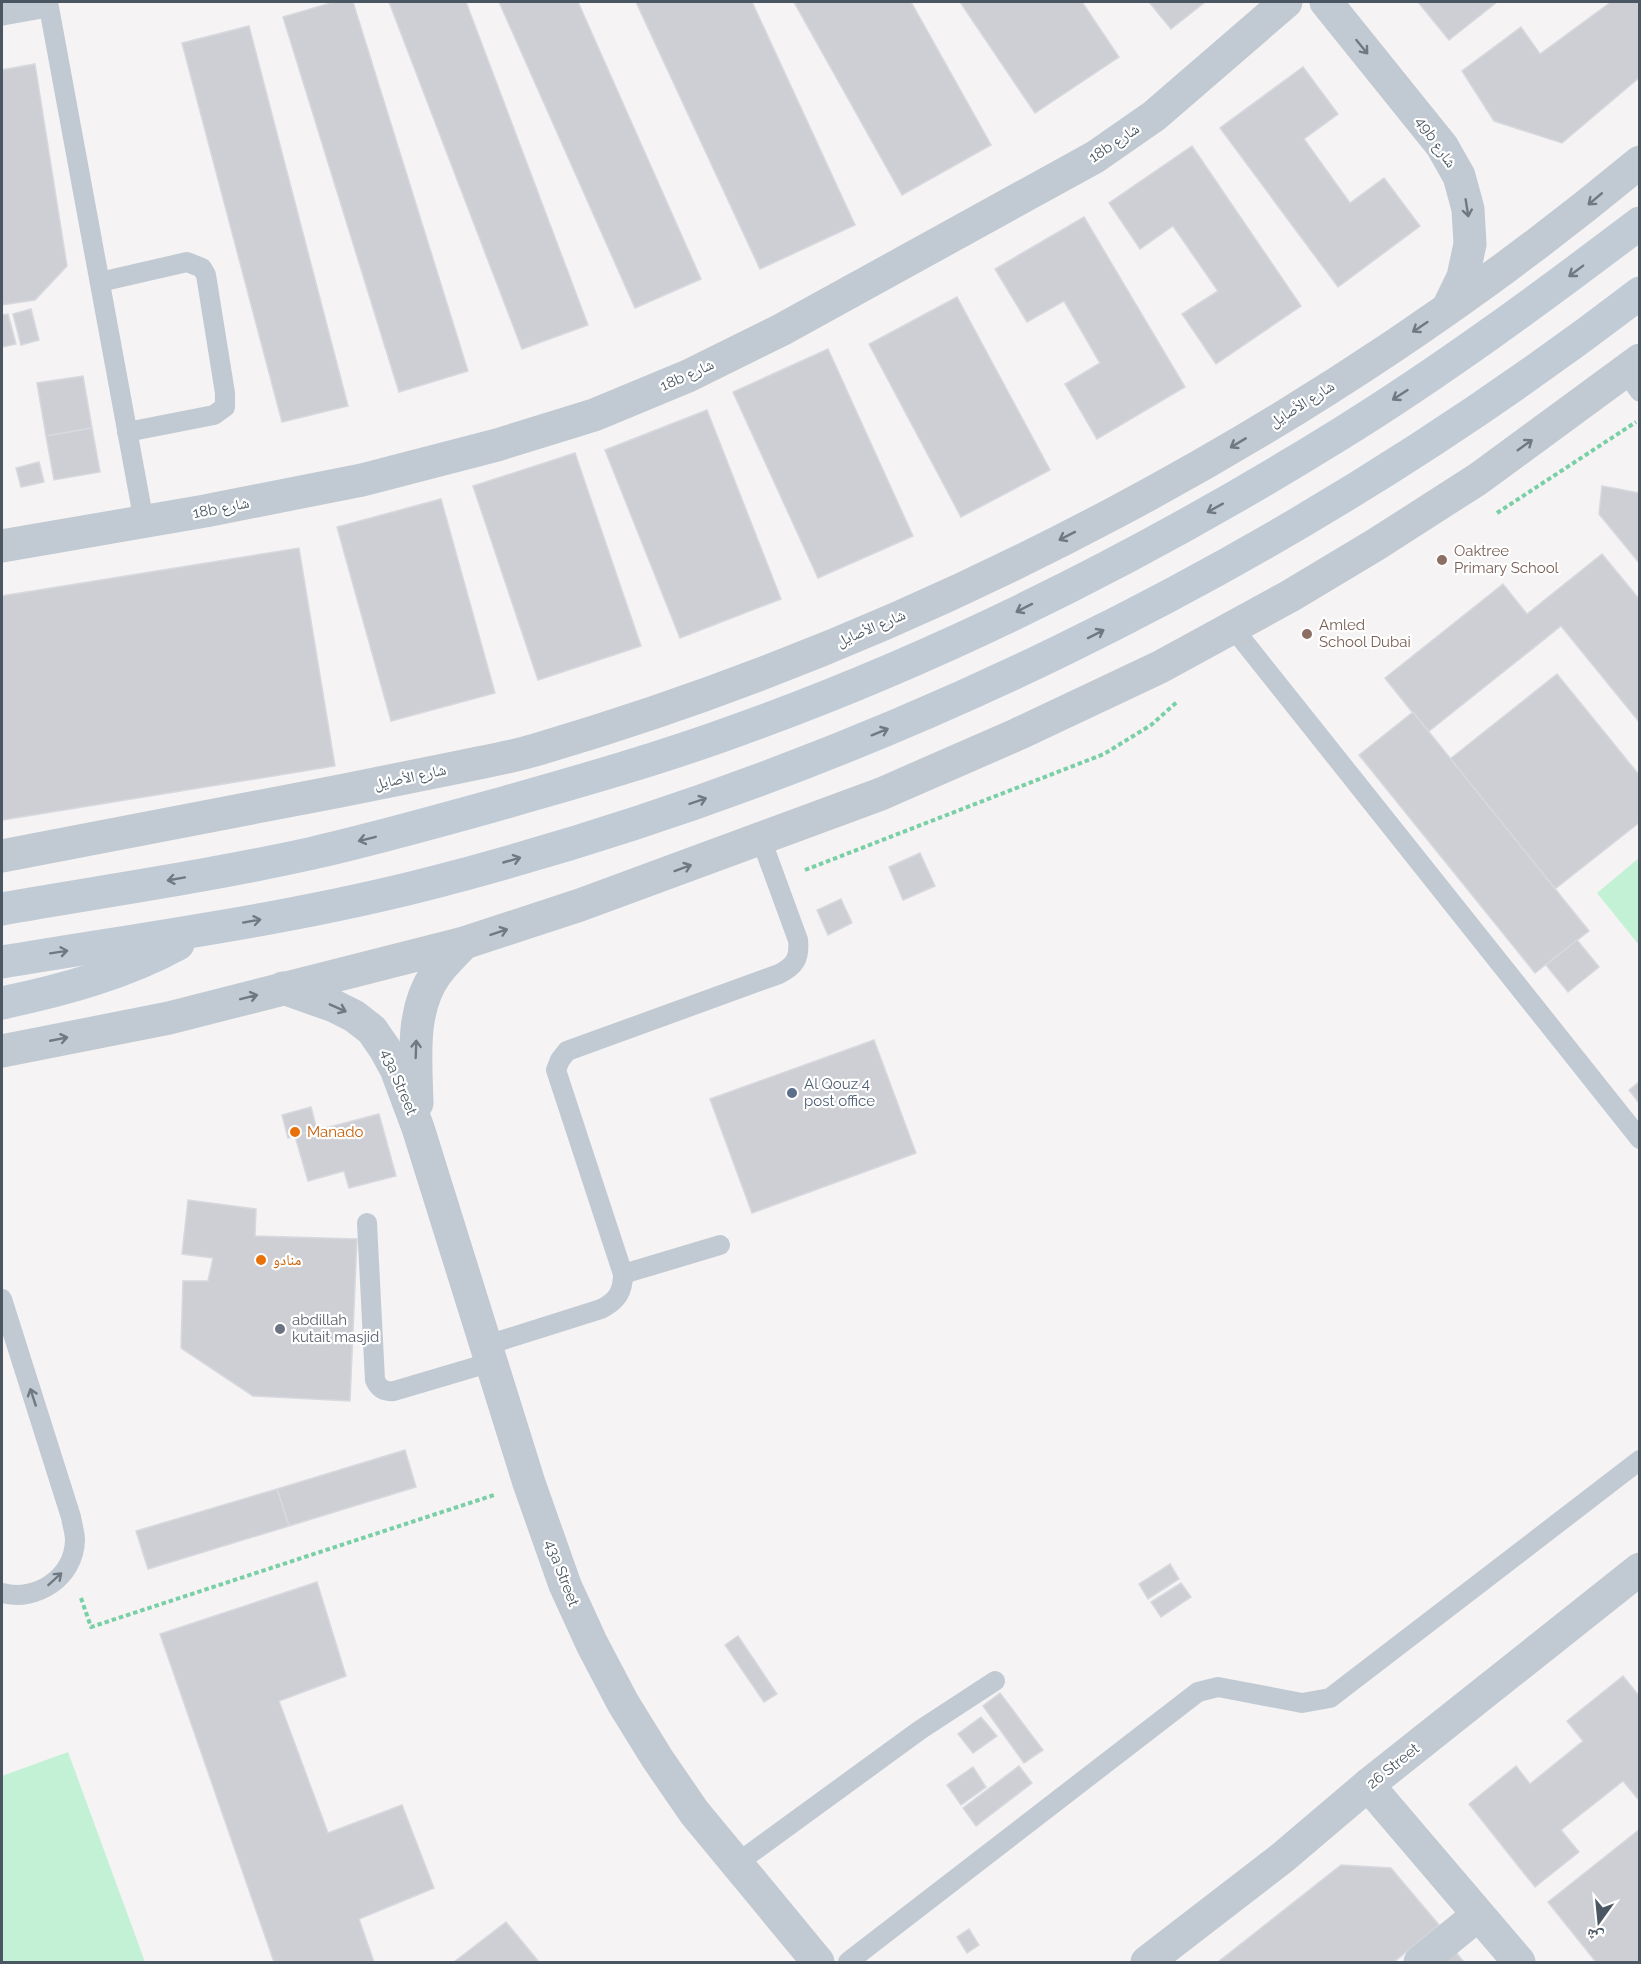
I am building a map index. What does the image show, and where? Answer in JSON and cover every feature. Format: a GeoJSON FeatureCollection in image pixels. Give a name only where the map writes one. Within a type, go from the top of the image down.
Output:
{"type":"FeatureCollection","features":[{"type":"Feature","properties":{"kind":"main road"},"geometry":{"type":"LineString","coordinates":[[2,909],[301,855],[424,825],[580,781],[737,731],[887,671],[1003,619],[1137,551],[1338,436],[1463,353],[1640,223]]}},
{"type":"Feature","properties":{"kind":"main road"},"geometry":{"type":"LineString","coordinates":[[2,962],[322,909],[436,882],[607,833],[764,778],[908,721],[1056,654],[1168,597],[1277,537],[1383,472],[1487,404],[1640,292]]}},
{"type":"Feature","properties":{"kind":"main road"},"geometry":{"type":"LineString","coordinates":[[2,1003],[46,994],[126,968],[165,951],[207,928]]}},
{"type":"Feature","properties":{"kind":"street"},"geometry":{"type":"LineString","coordinates":[[2,9],[41,2]]}},
{"type":"Feature","properties":{"kind":"street","name":"18b شارع"},"geometry":{"type":"LineString","coordinates":[[2,546],[144,522],[362,480],[497,445],[594,415],[688,376],[781,330],[1095,157],[1154,116],[1286,2]]}},
{"type":"Feature","properties":{"kind":"street","name":"49b شارع"},"geometry":{"type":"LineString","coordinates":[[1326,2],[1442,146],[1460,176],[1468,209],[1470,244],[1463,278],[1448,308]]}},
{"type":"Feature","properties":{"kind":"street","name":"شارع الأصايل"},"geometry":{"type":"LineString","coordinates":[[2,856],[529,752],[648,715],[768,670],[952,593],[1131,503],[1303,404],[1448,308],[1570,220],[1640,162]]}},
{"type":"Feature","properties":{"kind":"street"},"geometry":{"type":"LineString","coordinates":[[2,1051],[169,1018],[464,943],[580,906],[881,794],[1018,734],[1160,667],[1233,627],[1375,545],[1635,374]]}},
{"type":"Feature","properties":{"kind":"street","name":"43a Street"},"geometry":{"type":"LineString","coordinates":[[418,1128],[416,1069],[418,1021],[425,997],[435,976],[464,943]]}},
{"type":"Feature","properties":{"kind":"street","name":"43a Street"},"geometry":{"type":"LineString","coordinates":[[283,988],[334,1006],[354,1016],[372,1030],[386,1049],[418,1128],[529,1483],[565,1585],[591,1644],[657,1758],[694,1812],[818,1962]]}},
{"type":"Feature","properties":{"kind":"street","name":"26 Street"},"geometry":{"type":"LineString","coordinates":[[1147,1962],[1282,1858],[1368,1785],[1640,1569]]}},
{"type":"Feature","properties":{"kind":"street"},"geometry":{"type":"LineString","coordinates":[[1368,1785],[1519,1962]]}},
{"type":"Feature","properties":{"kind":"street"},"geometry":{"type":"LineString","coordinates":[[1420,1962],[1478,1915]]}},
{"type":"Feature","properties":{"kind":"lane"},"geometry":{"type":"LineString","coordinates":[[48,2],[144,522]]}},
{"type":"Feature","properties":{"kind":"lane"},"geometry":{"type":"LineString","coordinates":[[100,282],[187,262],[202,268],[206,275],[225,393],[225,407],[214,415],[127,432]]}},
{"type":"Feature","properties":{"kind":"lane"},"geometry":{"type":"LineString","coordinates":[[1233,627],[1640,1139]]}},
{"type":"Feature","properties":{"kind":"lane"},"geometry":{"type":"LineString","coordinates":[[367,1223],[375,1380],[378,1386],[388,1392],[394,1392],[611,1304],[618,1296],[622,1285],[622,1274],[556,1070],[567,1051],[780,974],[797,962],[798,940],[761,839]]}},
{"type":"Feature","properties":{"kind":"lane"},"geometry":{"type":"LineString","coordinates":[[622,1274],[720,1245]]}},
{"type":"Feature","properties":{"kind":"lane"},"geometry":{"type":"LineString","coordinates":[[2,1299],[71,1517],[75,1541],[69,1563],[55,1581],[35,1593],[12,1596],[2,1593]]}},
{"type":"Feature","properties":{"kind":"lane"},"geometry":{"type":"LineString","coordinates":[[848,1962],[1198,1692],[1218,1687],[1302,1703],[1330,1698],[1640,1460]]}},
{"type":"Feature","properties":{"kind":"lane"},"geometry":{"type":"LineString","coordinates":[[736,1864],[920,1730],[994,1681]]}},
{"type":"Feature","properties":{"kind":"path"},"geometry":{"type":"LineString","coordinates":[[69,1563],[91,1627],[529,1483]]}},
{"type":"Feature","properties":{"kind":"green space"},"geometry":{"type":"Polygon","coordinates":[[[1639,858],[1639,945],[1597,893],[1639,858]]]}},
{"type":"Feature","properties":{"kind":"green space"},"geometry":{"type":"Polygon","coordinates":[[[68,1752],[145,1962],[2,1962],[2,1776],[68,1752]]]}},
{"type":"Feature","properties":{"kind":"building"},"geometry":{"type":"Polygon","coordinates":[[[334,2],[353,2],[468,371],[399,392],[283,17],[334,2]]]}},
{"type":"Feature","properties":{"kind":"building"},"geometry":{"type":"Polygon","coordinates":[[[389,2],[466,2],[588,325],[522,349],[389,2]]]}},
{"type":"Feature","properties":{"kind":"building"},"geometry":{"type":"Polygon","coordinates":[[[499,2],[578,2],[701,279],[635,308],[499,2]]]}},
{"type":"Feature","properties":{"kind":"building"},"geometry":{"type":"Polygon","coordinates":[[[636,2],[752,2],[855,225],[760,269],[636,2]]]}},
{"type":"Feature","properties":{"kind":"building"},"geometry":{"type":"Polygon","coordinates":[[[794,2],[911,2],[991,145],[902,195],[794,2]]]}},
{"type":"Feature","properties":{"kind":"building"},"geometry":{"type":"Polygon","coordinates":[[[960,2],[1082,2],[1119,57],[1035,113],[960,2]]]}},
{"type":"Feature","properties":{"kind":"building"},"geometry":{"type":"Polygon","coordinates":[[[1149,2],[1205,2],[1171,29],[1149,2]]]}},
{"type":"Feature","properties":{"kind":"building"},"geometry":{"type":"Polygon","coordinates":[[[1418,2],[1497,2],[1449,40],[1418,2]]]}},
{"type":"Feature","properties":{"kind":"building"},"geometry":{"type":"Polygon","coordinates":[[[1611,2],[1640,2],[1640,77],[1562,143],[1494,121],[1462,71],[1521,27],[1540,54],[1611,2]]]}},
{"type":"Feature","properties":{"kind":"building"},"geometry":{"type":"Polygon","coordinates":[[[249,26],[348,406],[282,422],[182,43],[249,26]]]}},
{"type":"Feature","properties":{"kind":"building"},"geometry":{"type":"Polygon","coordinates":[[[35,64],[67,266],[35,300],[2,305],[2,70],[35,64]]]}},
{"type":"Feature","properties":{"kind":"building"},"geometry":{"type":"Polygon","coordinates":[[[1303,67],[1338,114],[1304,139],[1350,203],[1384,178],[1420,226],[1338,287],[1220,128],[1303,67]]]}},
{"type":"Feature","properties":{"kind":"building"},"geometry":{"type":"Polygon","coordinates":[[[1192,146],[1301,306],[1216,364],[1182,314],[1218,291],[1173,226],[1140,249],[1109,203],[1192,146]]]}},
{"type":"Feature","properties":{"kind":"building"},"geometry":{"type":"Polygon","coordinates":[[[1084,217],[1185,387],[1097,439],[1065,384],[1100,363],[1064,301],[1027,322],[995,269],[1084,217]]]}},
{"type":"Feature","properties":{"kind":"building"},"geometry":{"type":"Polygon","coordinates":[[[957,297],[1050,470],[961,517],[869,344],[957,297]]]}},
{"type":"Feature","properties":{"kind":"building"},"geometry":{"type":"Polygon","coordinates":[[[31,309],[39,340],[21,345],[13,314],[31,309]]]}},
{"type":"Feature","properties":{"kind":"building"},"geometry":{"type":"Polygon","coordinates":[[[8,314],[16,344],[2,347],[2,315],[8,314]]]}},
{"type":"Feature","properties":{"kind":"building"},"geometry":{"type":"Polygon","coordinates":[[[828,349],[913,536],[818,578],[733,392],[828,349]]]}},
{"type":"Feature","properties":{"kind":"building"},"geometry":{"type":"Polygon","coordinates":[[[83,376],[92,428],[46,436],[37,383],[83,376]]]}},
{"type":"Feature","properties":{"kind":"building"},"geometry":{"type":"Polygon","coordinates":[[[707,410],[781,599],[680,638],[605,450],[707,410]]]}},
{"type":"Feature","properties":{"kind":"building"},"geometry":{"type":"Polygon","coordinates":[[[92,428],[100,472],[54,480],[46,436],[92,428]]]}},
{"type":"Feature","properties":{"kind":"building"},"geometry":{"type":"Polygon","coordinates":[[[575,453],[641,646],[538,680],[473,486],[575,453]]]}},
{"type":"Feature","properties":{"kind":"building"},"geometry":{"type":"Polygon","coordinates":[[[39,462],[44,482],[21,487],[16,468],[39,462]]]}},
{"type":"Feature","properties":{"kind":"building"},"geometry":{"type":"Polygon","coordinates":[[[1602,486],[1640,493],[1640,564],[1599,514],[1602,486]]]}},
{"type":"Feature","properties":{"kind":"building"},"geometry":{"type":"Polygon","coordinates":[[[441,499],[495,693],[391,721],[337,527],[441,499]]]}},
{"type":"Feature","properties":{"kind":"building"},"geometry":{"type":"Polygon","coordinates":[[[299,548],[335,766],[2,820],[2,596],[299,548]]]}},
{"type":"Feature","properties":{"kind":"building"},"geometry":{"type":"Polygon","coordinates":[[[1602,554],[1640,600],[1640,723],[1561,626],[1428,732],[1385,678],[1503,584],[1527,614],[1602,554]]]}},
{"type":"Feature","properties":{"kind":"building"},"geometry":{"type":"Polygon","coordinates":[[[1557,674],[1640,776],[1640,822],[1555,889],[1450,759],[1557,674]]]}},
{"type":"Feature","properties":{"kind":"building"},"geometry":{"type":"Polygon","coordinates":[[[1413,712],[1589,931],[1535,973],[1359,755],[1413,712]]]}},
{"type":"Feature","properties":{"kind":"building"},"geometry":{"type":"Polygon","coordinates":[[[920,853],[935,886],[903,900],[889,867],[920,853]]]}},
{"type":"Feature","properties":{"kind":"building"},"geometry":{"type":"Polygon","coordinates":[[[841,899],[852,923],[828,935],[817,910],[841,899]]]}},
{"type":"Feature","properties":{"kind":"building"},"geometry":{"type":"Polygon","coordinates":[[[1577,940],[1599,967],[1568,992],[1546,965],[1577,940]]]}},
{"type":"Feature","properties":{"kind":"building"},"geometry":{"type":"Polygon","coordinates":[[[874,1040],[916,1153],[752,1213],[710,1099],[874,1040]]]}},
{"type":"Feature","properties":{"kind":"building"},"geometry":{"type":"Polygon","coordinates":[[[1640,1081],[1640,1104],[1629,1090],[1640,1081]]]}},
{"type":"Feature","properties":{"kind":"building"},"geometry":{"type":"Polygon","coordinates":[[[311,1107],[317,1130],[288,1138],[282,1115],[311,1107]]]}},
{"type":"Feature","properties":{"kind":"building"},"geometry":{"type":"Polygon","coordinates":[[[379,1114],[396,1176],[349,1188],[344,1171],[308,1181],[295,1136],[379,1114]]]}},
{"type":"Feature","properties":{"kind":"building"},"geometry":{"type":"Polygon","coordinates":[[[188,1200],[256,1209],[255,1236],[357,1239],[350,1401],[253,1396],[181,1348],[183,1281],[208,1281],[213,1258],[182,1254],[188,1200]]]}},
{"type":"Feature","properties":{"kind":"building"},"geometry":{"type":"Polygon","coordinates":[[[405,1450],[416,1487],[289,1526],[277,1489],[405,1450]]]}},
{"type":"Feature","properties":{"kind":"building"},"geometry":{"type":"Polygon","coordinates":[[[277,1489],[289,1526],[148,1569],[136,1531],[277,1489]]]}},
{"type":"Feature","properties":{"kind":"building"},"geometry":{"type":"Polygon","coordinates":[[[1170,1564],[1179,1579],[1148,1599],[1139,1584],[1170,1564]]]}},
{"type":"Feature","properties":{"kind":"building"},"geometry":{"type":"Polygon","coordinates":[[[317,1582],[346,1676],[279,1701],[328,1833],[402,1805],[434,1888],[359,1919],[374,1962],[274,1962],[160,1634],[317,1582]]]}},
{"type":"Feature","properties":{"kind":"building"},"geometry":{"type":"Polygon","coordinates":[[[1181,1583],[1191,1597],[1161,1617],[1151,1602],[1181,1583]]]}},
{"type":"Feature","properties":{"kind":"building"},"geometry":{"type":"Polygon","coordinates":[[[738,1636],[777,1694],[764,1702],[725,1645],[738,1636]]]}},
{"type":"Feature","properties":{"kind":"building"},"geometry":{"type":"Polygon","coordinates":[[[1623,1676],[1640,1697],[1640,1798],[1638,1799],[1623,1781],[1561,1830],[1579,1852],[1535,1887],[1469,1804],[1516,1766],[1530,1784],[1583,1741],[1567,1721],[1623,1676]]]}},
{"type":"Feature","properties":{"kind":"building"},"geometry":{"type":"Polygon","coordinates":[[[1000,1693],[1043,1750],[1024,1763],[983,1706],[1000,1693]]]}},
{"type":"Feature","properties":{"kind":"building"},"geometry":{"type":"Polygon","coordinates":[[[981,1717],[997,1736],[973,1753],[958,1734],[981,1717]]]}},
{"type":"Feature","properties":{"kind":"building"},"geometry":{"type":"Polygon","coordinates":[[[1019,1766],[1032,1783],[976,1826],[963,1808],[1019,1766]]]}},
{"type":"Feature","properties":{"kind":"building"},"geometry":{"type":"Polygon","coordinates":[[[973,1767],[986,1787],[961,1805],[947,1785],[973,1767]]]}},
{"type":"Feature","properties":{"kind":"building"},"geometry":{"type":"Polygon","coordinates":[[[1640,1829],[1640,1962],[1596,1962],[1548,1902],[1640,1829]]]}},
{"type":"Feature","properties":{"kind":"building"},"geometry":{"type":"Polygon","coordinates":[[[1341,1865],[1391,1868],[1439,1925],[1394,1962],[1218,1962],[1341,1865]]]}},
{"type":"Feature","properties":{"kind":"building"},"geometry":{"type":"Polygon","coordinates":[[[506,1922],[539,1962],[454,1962],[506,1922]]]}},
{"type":"Feature","properties":{"kind":"building"},"geometry":{"type":"Polygon","coordinates":[[[969,1929],[979,1945],[967,1953],[957,1937],[969,1929]]]}},
{"type":"Feature","properties":{"kind":"building"},"geometry":{"type":"Polygon","coordinates":[[[1454,1950],[1464,1962],[1439,1962],[1454,1950]]]}},
{"type":"Feature","properties":{"kind":"place","name":"Oaktree Primary School"},"geometry":{"type":"Point","coordinates":[1442,560]}},
{"type":"Feature","properties":{"kind":"place","name":"Amled School Dubai"},"geometry":{"type":"Point","coordinates":[1307,634]}},
{"type":"Feature","properties":{"kind":"place","name":"Al Qouz 4 post office"},"geometry":{"type":"Point","coordinates":[792,1093]}},
{"type":"Feature","properties":{"kind":"place","name":"Manado"},"geometry":{"type":"Point","coordinates":[295,1132]}},
{"type":"Feature","properties":{"kind":"place","name":"منادو"},"geometry":{"type":"Point","coordinates":[261,1260]}},
{"type":"Feature","properties":{"kind":"place","name":"abdillah kutait masjid"},"geometry":{"type":"Point","coordinates":[280,1329]}}]}
